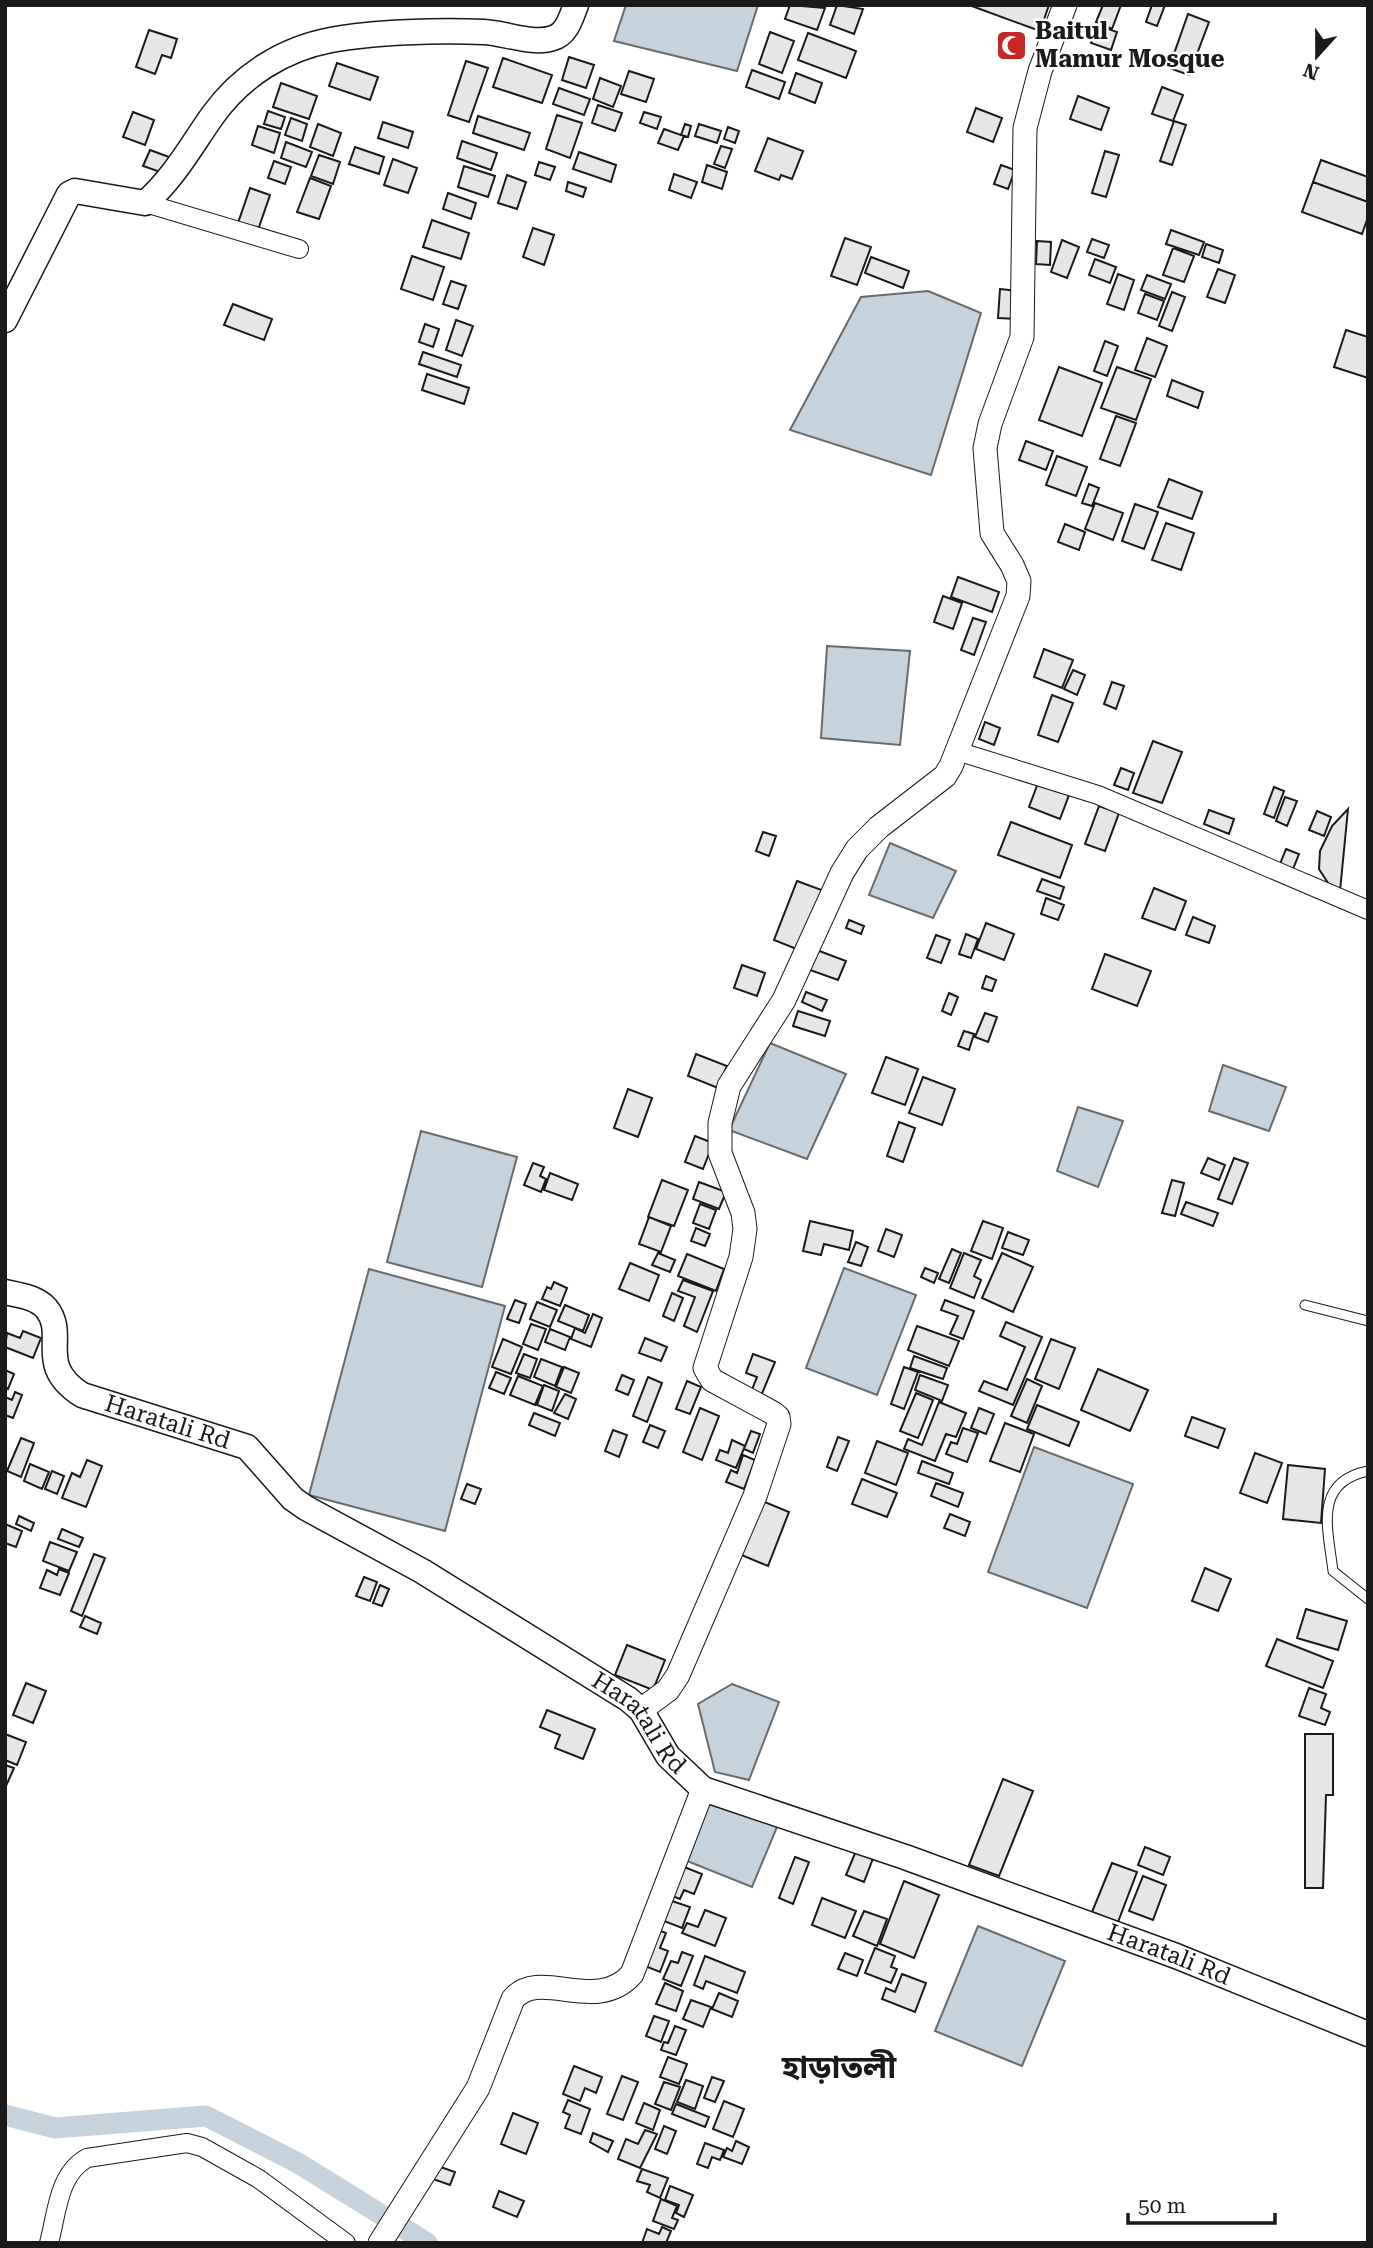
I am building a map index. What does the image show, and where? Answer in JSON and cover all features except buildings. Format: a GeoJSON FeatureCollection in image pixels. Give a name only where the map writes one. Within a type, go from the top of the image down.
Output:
{"type":"FeatureCollection","features":[{"type":"Feature","properties":{"kind":"main road"},"geometry":{"type":"LineString","coordinates":[[5,320],[69,194],[75,191],[145,203],[176,172],[214,114],[239,84],[298,48],[330,40],[384,35],[484,33],[551,39],[563,33],[576,5]]}},
{"type":"Feature","properties":{"kind":"main road","name":"Haratali Rd"},"geometry":{"type":"LineString","coordinates":[[5,1292],[35,1300],[46,1308],[51,1317],[58,1374],[64,1384],[82,1395],[247,1447],[293,1499],[306,1508],[422,1571],[628,1699],[641,1710],[668,1756],[703,1789],[905,1857],[1176,1956],[1368,2034]]}},
{"type":"Feature","properties":{"kind":"street"},"geometry":{"type":"LineString","coordinates":[[641,1710],[668,1690],[678,1675],[755,1496],[779,1424],[778,1417],[773,1413],[712,1380],[705,1368],[741,1257],[745,1229],[743,1213],[720,1153],[723,1104],[729,1086],[784,1000],[842,873],[857,849],[879,827],[945,776],[1018,596],[1019,581],[992,533],[985,448],[994,413],[1022,337],[1025,128],[1040,71],[1065,5]]}},
{"type":"Feature","properties":{"kind":"street"},"geometry":{"type":"LineString","coordinates":[[145,203],[299,249]]}},
{"type":"Feature","properties":{"kind":"street"},"geometry":{"type":"LineString","coordinates":[[957,751],[1098,795],[1368,910]]}},
{"type":"Feature","properties":{"kind":"street"},"geometry":{"type":"LineString","coordinates":[[380,2243],[408,2196],[459,2122],[478,2088],[513,1999],[520,1991],[530,1987],[590,1993],[607,1991],[617,1988],[632,1974],[703,1789]]}},
{"type":"Feature","properties":{"kind":"street"},"geometry":{"type":"LineString","coordinates":[[49,2243],[63,2187],[76,2164],[87,2158],[187,2143],[223,2156],[346,2243]]}},
{"type":"Feature","properties":{"kind":"lane"},"geometry":{"type":"LineString","coordinates":[[1305,1305],[1368,1321]]}},
{"type":"Feature","properties":{"kind":"lane"},"geometry":{"type":"LineString","coordinates":[[1368,1471],[1348,1474],[1335,1487],[1326,1519],[1333,1571],[1360,1596],[1368,1598]]}},
{"type":"Feature","properties":{"kind":"shaded area"},"geometry":{"type":"Polygon","coordinates":[[[626,5],[758,5],[737,71],[614,41],[626,5]]]}},
{"type":"Feature","properties":{"kind":"shaded area"},"geometry":{"type":"Polygon","coordinates":[[[928,291],[981,313],[931,475],[790,430],[861,297],[928,291]]]}},
{"type":"Feature","properties":{"kind":"shaded area"},"geometry":{"type":"Polygon","coordinates":[[[827,646],[910,651],[900,745],[821,738],[827,646]]]}},
{"type":"Feature","properties":{"kind":"shaded area"},"geometry":{"type":"Polygon","coordinates":[[[890,843],[956,871],[933,918],[869,895],[890,843]]]}},
{"type":"Feature","properties":{"kind":"shaded area"},"geometry":{"type":"Polygon","coordinates":[[[770,1043],[846,1074],[807,1159],[729,1130],[770,1043]]]}},
{"type":"Feature","properties":{"kind":"shaded area"},"geometry":{"type":"Polygon","coordinates":[[[1223,1065],[1286,1087],[1269,1131],[1209,1111],[1223,1065]]]}},
{"type":"Feature","properties":{"kind":"shaded area"},"geometry":{"type":"Polygon","coordinates":[[[1078,1107],[1123,1121],[1098,1187],[1057,1171],[1078,1107]]]}},
{"type":"Feature","properties":{"kind":"shaded area"},"geometry":{"type":"Polygon","coordinates":[[[421,1131],[517,1157],[482,1287],[387,1262],[421,1131]]]}},
{"type":"Feature","properties":{"kind":"shaded area"},"geometry":{"type":"Polygon","coordinates":[[[844,1268],[916,1295],[877,1395],[806,1368],[844,1268]]]}},
{"type":"Feature","properties":{"kind":"shaded area"},"geometry":{"type":"Polygon","coordinates":[[[369,1269],[505,1306],[445,1531],[309,1495],[369,1269]]]}},
{"type":"Feature","properties":{"kind":"shaded area"},"geometry":{"type":"Polygon","coordinates":[[[1034,1447],[1133,1484],[1087,1608],[988,1572],[1034,1447]]]}},
{"type":"Feature","properties":{"kind":"shaded area"},"geometry":{"type":"Polygon","coordinates":[[[732,1684],[779,1702],[749,1780],[715,1772],[698,1704],[732,1684]]]}},
{"type":"Feature","properties":{"kind":"shaded area"},"geometry":{"type":"Polygon","coordinates":[[[707,1798],[777,1827],[752,1887],[682,1859],[707,1798]]]}},
{"type":"Feature","properties":{"kind":"shaded area"},"geometry":{"type":"Polygon","coordinates":[[[978,1926],[1065,1961],[1022,2066],[935,2031],[978,1926]]]}},
{"type":"Feature","properties":{"kind":"waterway"},"geometry":{"type":"LineString","coordinates":[[5,2115],[55,2128],[206,2116],[298,2163],[427,2243]]}},
{"type":"Feature","properties":{"kind":"place","name":"Baitul Mamur Mosque"},"geometry":{"type":"Point","coordinates":[1012,45]}},
{"type":"Feature","properties":{"kind":"district","name":"হাড়াতলী"},"geometry":{"type":"Point","coordinates":[839,2067]}}]}
